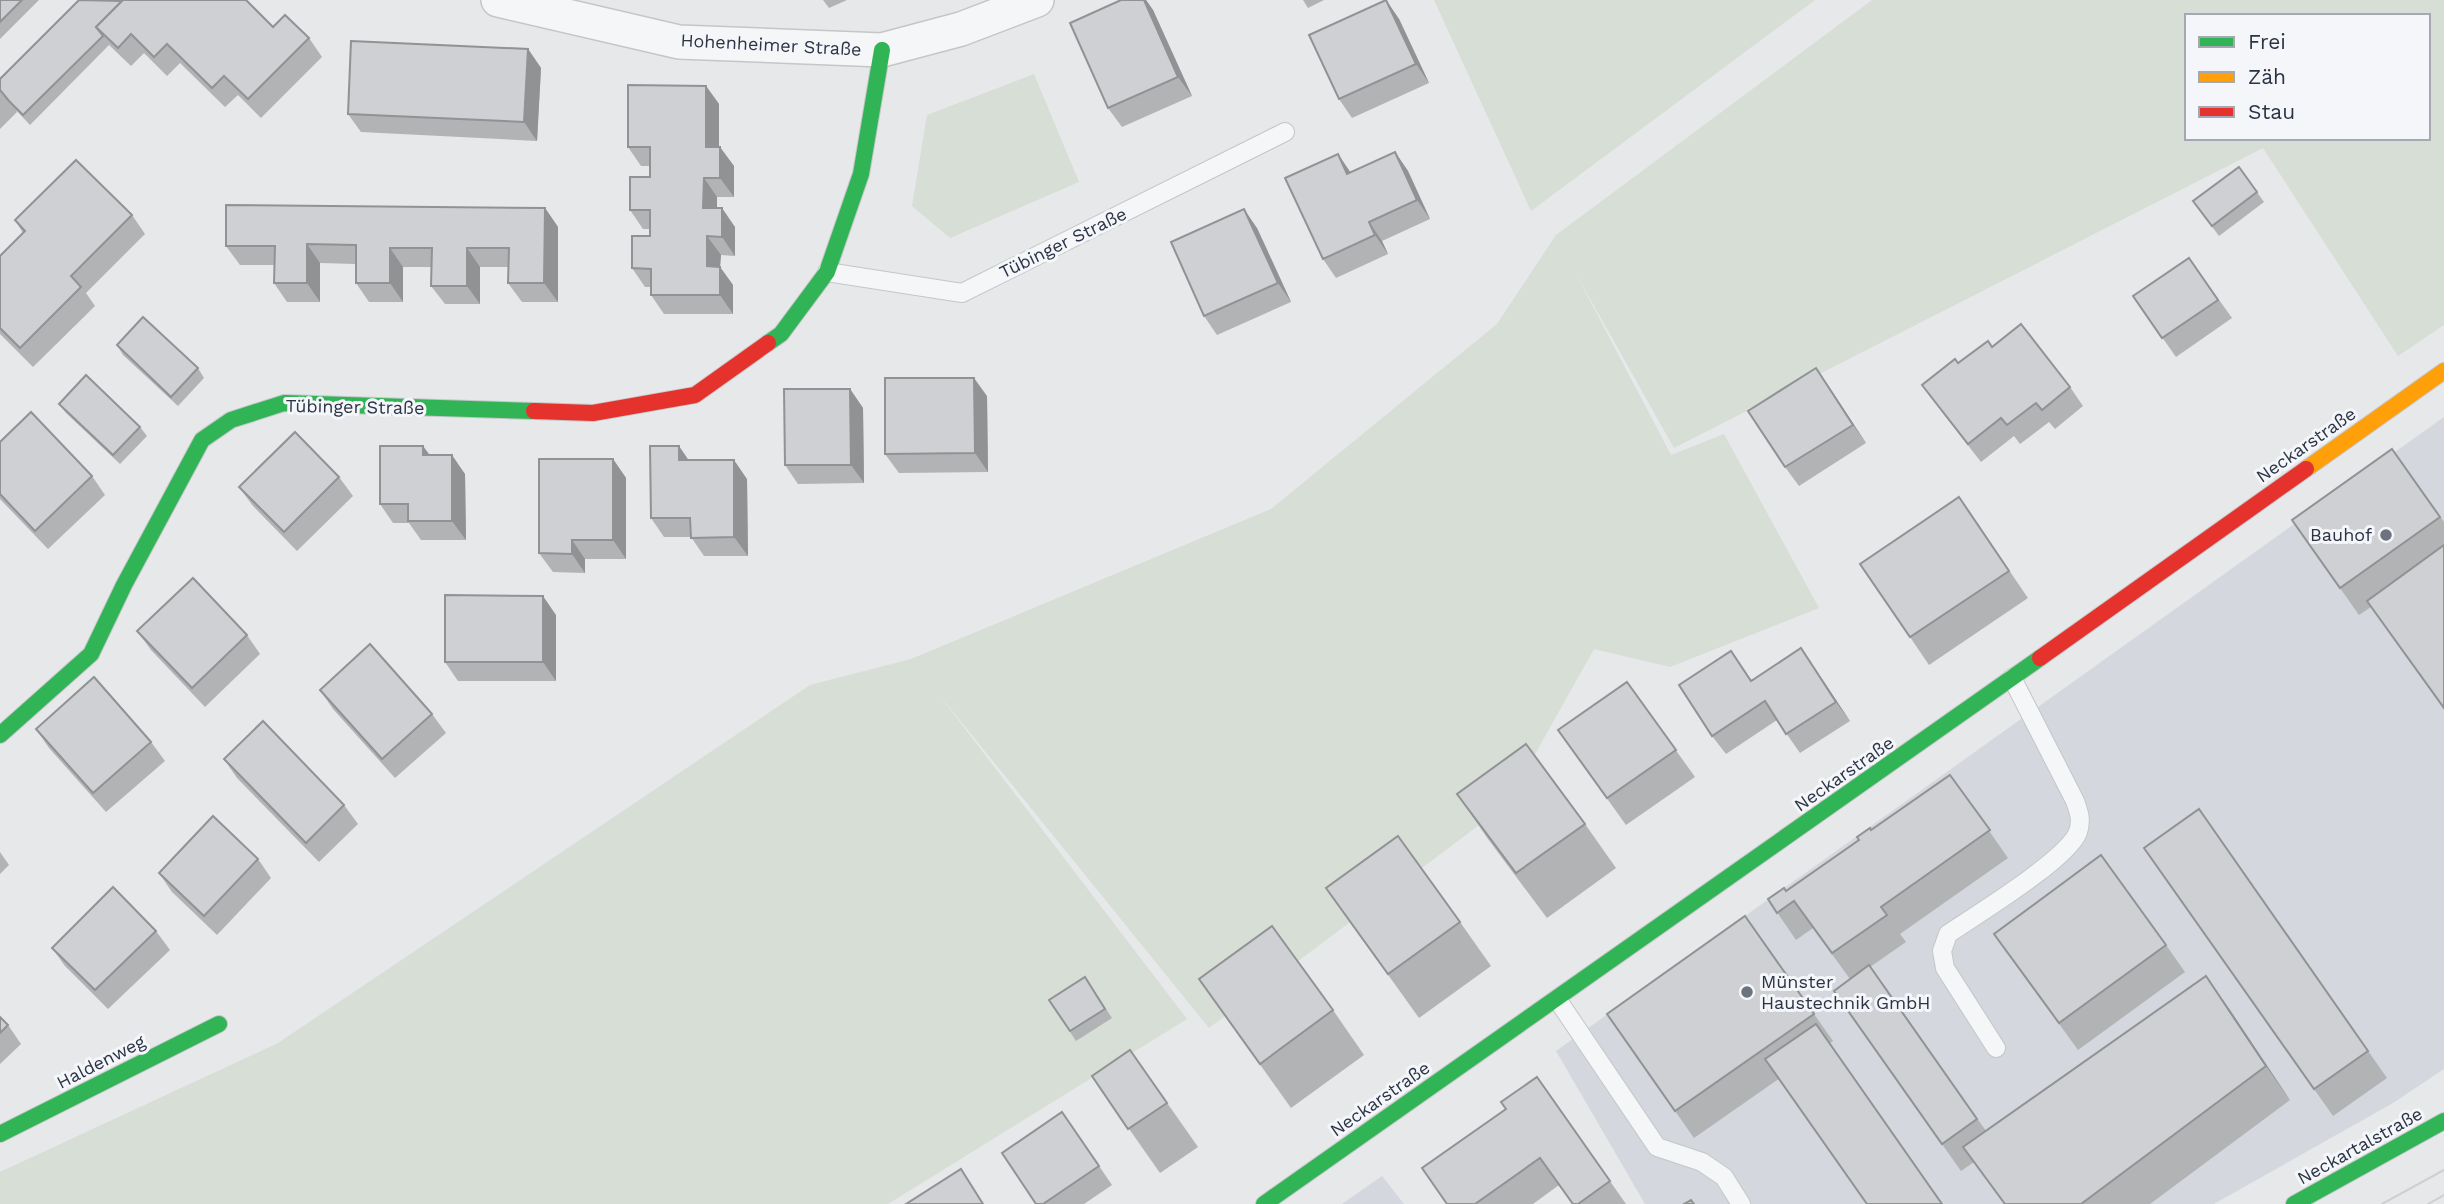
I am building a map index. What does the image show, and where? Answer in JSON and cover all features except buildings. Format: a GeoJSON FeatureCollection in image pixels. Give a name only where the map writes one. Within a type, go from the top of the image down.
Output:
{"type":"FeatureCollection","features":[{"type":"Feature","properties":{"kind":"street","name":"Hohenheimer Straße"},"geometry":{"type":"LineString","coordinates":[[498,0],[679,42],[882,50],[961,29],[1037,0]]}},
{"type":"Feature","properties":{"kind":"street","name":"Tübinger Straße"},"geometry":{"type":"LineString","coordinates":[[0,735],[91,654],[124,584],[202,440],[231,419],[285,403],[593,412],[695,395],[781,334],[827,272],[862,174],[882,50]]}},
{"type":"Feature","properties":{"kind":"street","name":"Neckarstraße"},"geometry":{"type":"LineString","coordinates":[[1264,1204],[2444,371]]}},
{"type":"Feature","properties":{"kind":"street","name":"Haldenweg"},"geometry":{"type":"LineString","coordinates":[[0,1134],[219,1024]]}},
{"type":"Feature","properties":{"kind":"street","name":"Neckartalstraße"},"geometry":{"type":"LineString","coordinates":[[2294,1204],[2444,1121]]}},
{"type":"Feature","properties":{"kind":"lane","name":"Tübinger Straße"},"geometry":{"type":"LineString","coordinates":[[827,272],[962,292],[1285,132]]}},
{"type":"Feature","properties":{"kind":"lane"},"geometry":{"type":"LineString","coordinates":[[1996,1048],[1945,968],[1942,951],[1948,934],[2062,855],[2078,834],[2081,818],[2075,801],[2012,678]]}},
{"type":"Feature","properties":{"kind":"lane"},"geometry":{"type":"LineString","coordinates":[[1556,999],[1657,1147],[1702,1161],[1724,1177],[1741,1204]]}},
{"type":"Feature","properties":{"kind":"shaded area"},"geometry":{"type":"Polygon","coordinates":[[[1434,0],[1815,0],[1531,211],[1434,0]]]}},
{"type":"Feature","properties":{"kind":"shaded area"},"geometry":{"type":"Polygon","coordinates":[[[1872,0],[2444,0],[2444,325],[2398,356],[2263,148],[1674,448],[1576,274],[1671,455],[1724,434],[1819,608],[1670,667],[1594,649],[1507,804],[1209,1028],[937,692],[1187,1019],[888,1204],[0,1204],[0,1172],[278,1043],[810,685],[911,659],[1271,509],[1497,324],[1556,235],[1872,0]]]}},
{"type":"Feature","properties":{"kind":"shaded area"},"geometry":{"type":"Polygon","coordinates":[[[1034,74],[1079,182],[950,238],[912,206],[927,115],[1034,74]]]}},
{"type":"Feature","properties":{"kind":"shaded area"},"geometry":{"type":"Polygon","coordinates":[[[2444,417],[2444,1069],[2393,1103],[2214,1204],[1645,1204],[1556,1051],[2444,417]]]}},
{"type":"Feature","properties":{"kind":"shaded area"},"geometry":{"type":"Polygon","coordinates":[[[1382,1176],[1404,1204],[1342,1204],[1382,1176]]]}},
{"type":"Feature","properties":{"kind":"tram line"},"geometry":{"type":"LineString","coordinates":[[2382,1204],[2444,1170]]}},
{"type":"Feature","properties":{"kind":"tram line"},"geometry":{"type":"LineString","coordinates":[[2428,1204],[2444,1195]]}},
{"type":"Feature","properties":{"kind":"traffic: fast"},"geometry":{"type":"LineString","coordinates":[[768,343],[781,334],[827,272],[861,174],[882,50]]}},
{"type":"Feature","properties":{"kind":"traffic: fast"},"geometry":{"type":"LineString","coordinates":[[0,735],[91,654],[124,585],[202,440],[231,420],[284,403],[534,411]]}},
{"type":"Feature","properties":{"kind":"traffic: fast"},"geometry":{"type":"LineString","coordinates":[[1264,1204],[2040,658]]}},
{"type":"Feature","properties":{"kind":"traffic: fast"},"geometry":{"type":"LineString","coordinates":[[0,1134],[219,1024]]}},
{"type":"Feature","properties":{"kind":"traffic: fast"},"geometry":{"type":"LineString","coordinates":[[2294,1204],[2444,1121]]}},
{"type":"Feature","properties":{"kind":"traffic: slow"},"geometry":{"type":"LineString","coordinates":[[2306,469],[2444,371]]}},
{"type":"Feature","properties":{"kind":"traffic: jam"},"geometry":{"type":"LineString","coordinates":[[534,411],[593,413],[695,395],[768,343]]}},
{"type":"Feature","properties":{"kind":"traffic: jam"},"geometry":{"type":"LineString","coordinates":[[2040,658],[2306,469]]}},
{"type":"Feature","properties":{"kind":"place","name":"Bauhof"},"geometry":{"type":"Point","coordinates":[2386,535]}},
{"type":"Feature","properties":{"kind":"place","name":"Münster Haustechnik GmbH"},"geometry":{"type":"Point","coordinates":[1747,992]}}]}
